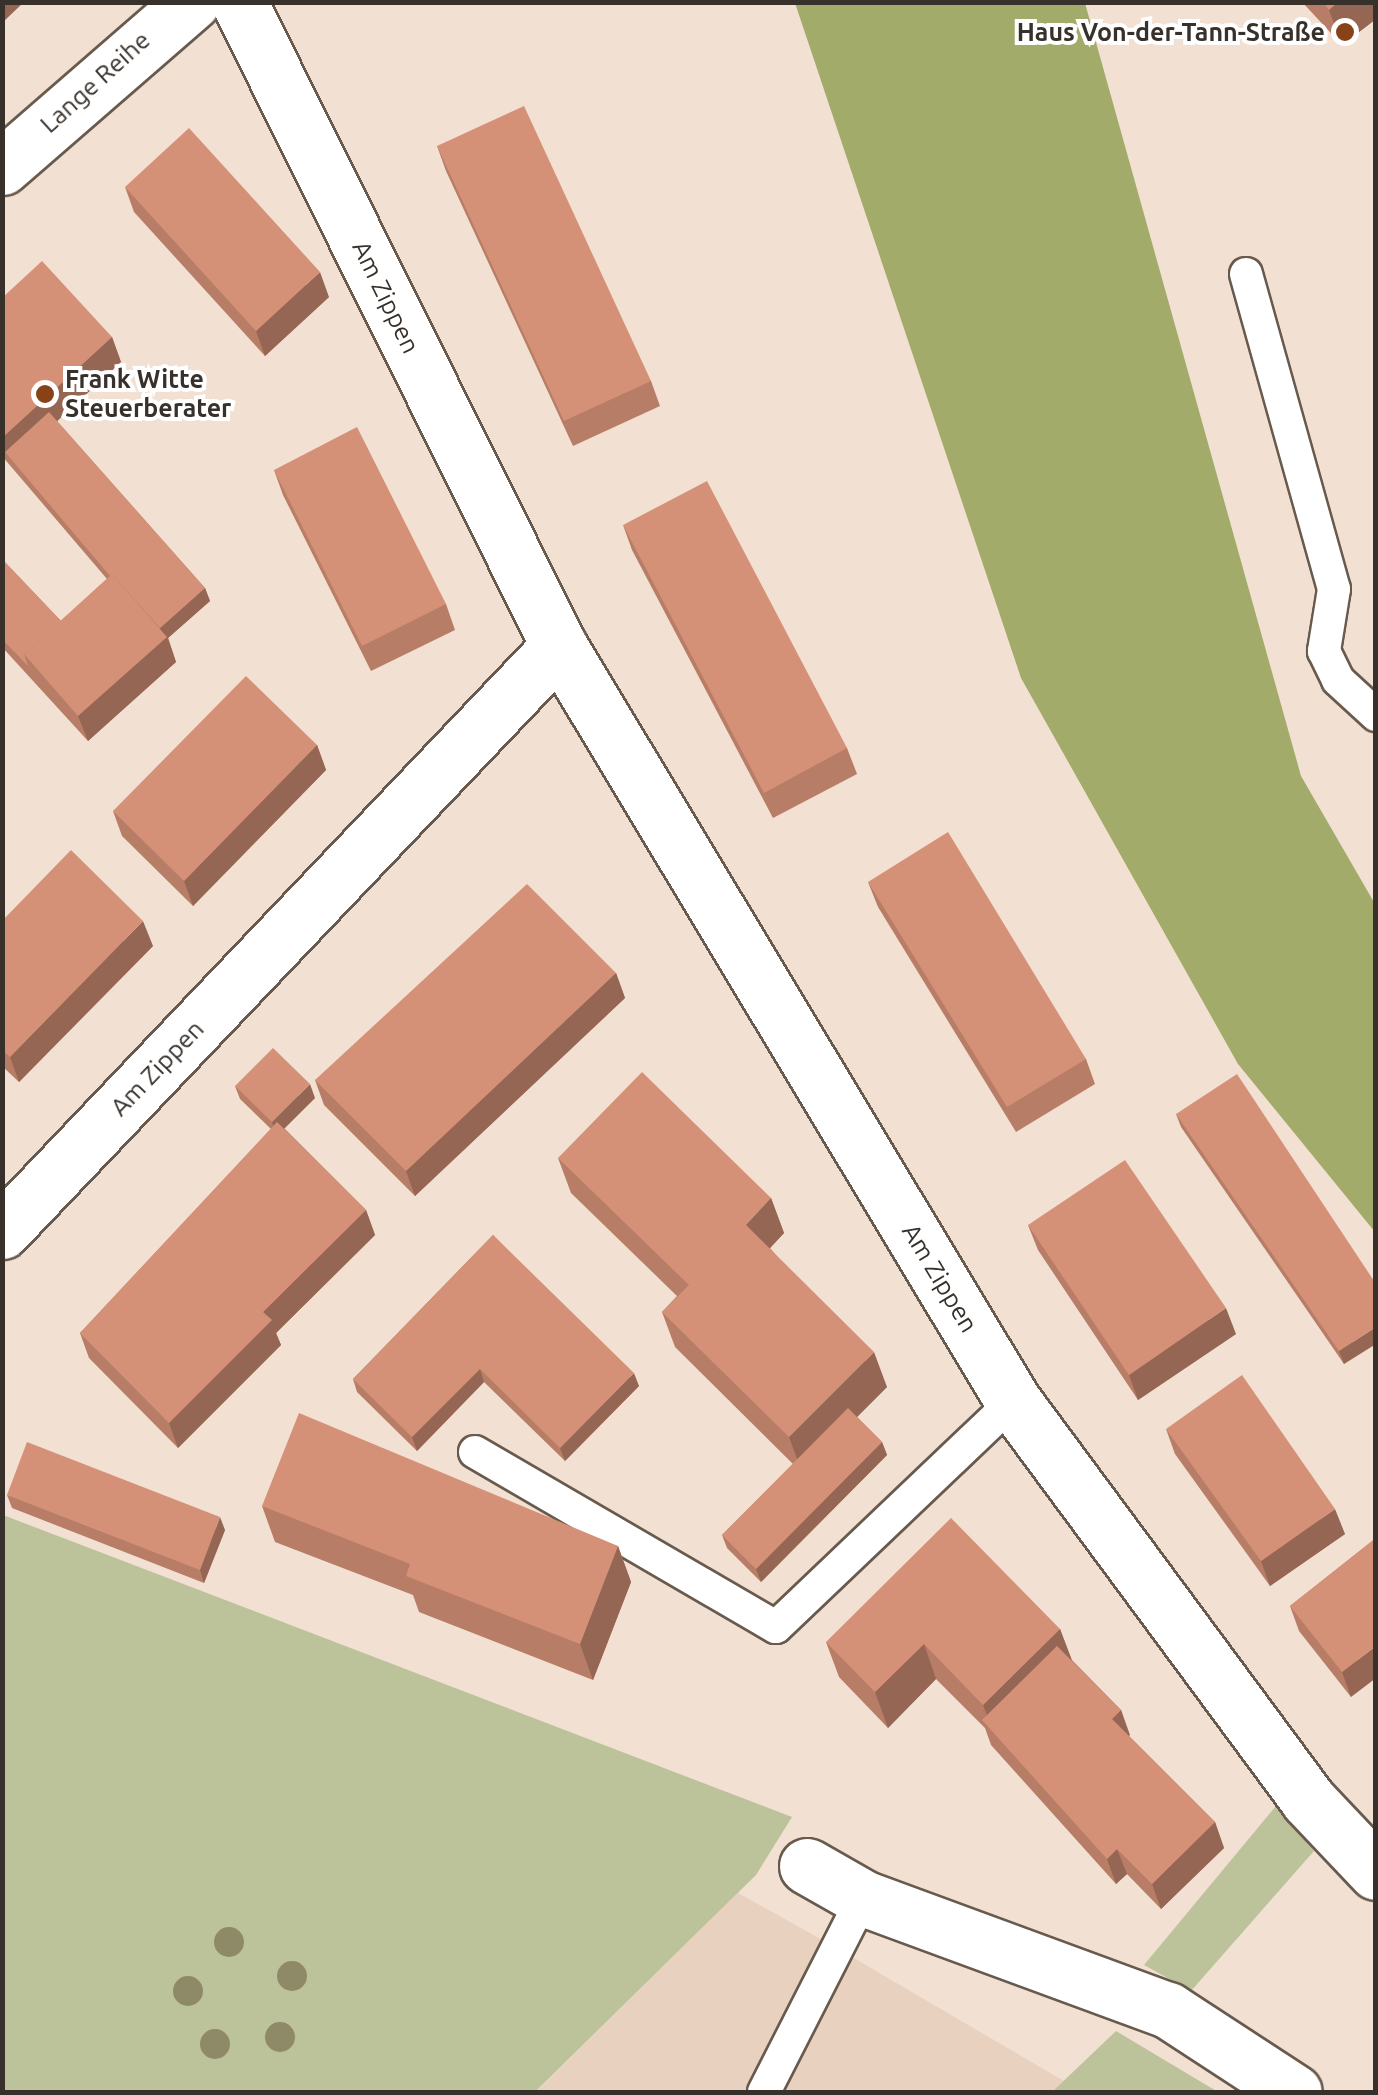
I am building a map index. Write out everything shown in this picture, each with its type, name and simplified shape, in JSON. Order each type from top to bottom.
[{"type":"street","name":"Lange Reihe","points":[[2,167],[192,2]]},
{"type":"street","name":"Am Zippen","points":[[239,2],[559,646],[1013,1400],[1308,1800],[1376,1872]]},
{"type":"street","name":"Am Zippen","points":[[2,1230],[559,646]]},
{"type":"street","points":[[808,1866],[862,1898],[1168,2010],[1294,2092]]},
{"type":"lane","points":[[1246,274],[1334,589],[1324,651],[1338,680],[1376,715]]},
{"type":"lane","points":[[475,1452],[776,1626],[1013,1400]]},
{"type":"lane","points":[[764,2092],[862,1898]]},
{"type":"shaded area","points":[[738,1893],[1064,2081],[1052,2092],[536,2092]]},
{"type":"green space","points":[[795,3],[1085,3],[1301,776],[1375,904],[1375,1232],[1238,1064],[1021,678]]},
{"type":"green space","points":[[3,1515],[792,1817],[756,1875],[535,2092],[3,2092]]},
{"type":"green space","points":[[1276,1806],[1314,1851],[1191,1991],[1144,1965]]},
{"type":"green space","points":[[1116,2031],[1218,2092],[1052,2092]]},
{"type":"building","points":[[524,106],[651,381],[564,421],[437,146]]},
{"type":"building","points":[[189,128],[320,272],[256,331],[125,187]]},
{"type":"building","name":"Frank Witte Steuerberater","points":[[42,261],[112,337],[2,438],[2,298]]},
{"type":"building","points":[[49,412],[205,588],[160,628],[110,576],[5,452]]},
{"type":"building","points":[[357,427],[446,604],[362,646],[274,470]]},
{"type":"building","points":[[707,481],[847,748],[764,793],[623,525]]},
{"type":"building","points":[[2,559],[61,621],[24,654],[28,666],[2,639]]},
{"type":"building","points":[[112,574],[167,637],[78,716],[24,654]]},
{"type":"building","points":[[246,676],[317,745],[184,881],[113,811]]},
{"type":"building","points":[[948,832],[1086,1059],[1007,1107],[868,882]]},
{"type":"building","points":[[71,850],[143,921],[10,1057],[2,1050],[2,921]]},
{"type":"building","points":[[527,884],[616,973],[406,1171],[315,1080]]},
{"type":"building","points":[[273,1048],[310,1084],[272,1122],[235,1086]]},
{"type":"building","points":[[642,1072],[771,1198],[746,1225],[874,1352],[789,1437],[662,1312],[689,1285],[558,1158]]},
{"type":"building","points":[[1237,1074],[1376,1284],[1376,1327],[1339,1351],[1176,1114]]},
{"type":"building","points":[[277,1122],[366,1210],[263,1312],[272,1320],[169,1423],[80,1333]]},
{"type":"building","points":[[1125,1160],[1226,1308],[1129,1375],[1028,1225]]},
{"type":"building","points":[[493,1235],[634,1373],[560,1448],[480,1369],[412,1437],[353,1379]]},
{"type":"building","points":[[1242,1375],[1335,1509],[1261,1561],[1166,1429]]},
{"type":"building","points":[[848,1408],[882,1442],[756,1569],[722,1535]]},
{"type":"building","points":[[299,1413],[618,1546],[580,1644],[406,1576],[410,1564],[262,1506]]},
{"type":"building","points":[[27,1442],[220,1517],[200,1570],[7,1495]]},
{"type":"building","points":[[951,1518],[1060,1629],[983,1705],[924,1644],[875,1692],[826,1642]]},
{"type":"building","points":[[1376,1538],[1376,1646],[1342,1672],[1290,1606]]},
{"type":"building","points":[[1057,1646],[1121,1710],[1112,1719],[1215,1822],[1152,1884],[1117,1849],[1107,1859],[982,1720]]},
{"type":"place","name":"Haus Von-der-Tann-Straße","points":[[1345,32]]},
{"type":"place","name":"Frank Witte Steuerberater","points":[[45,394]]}]
